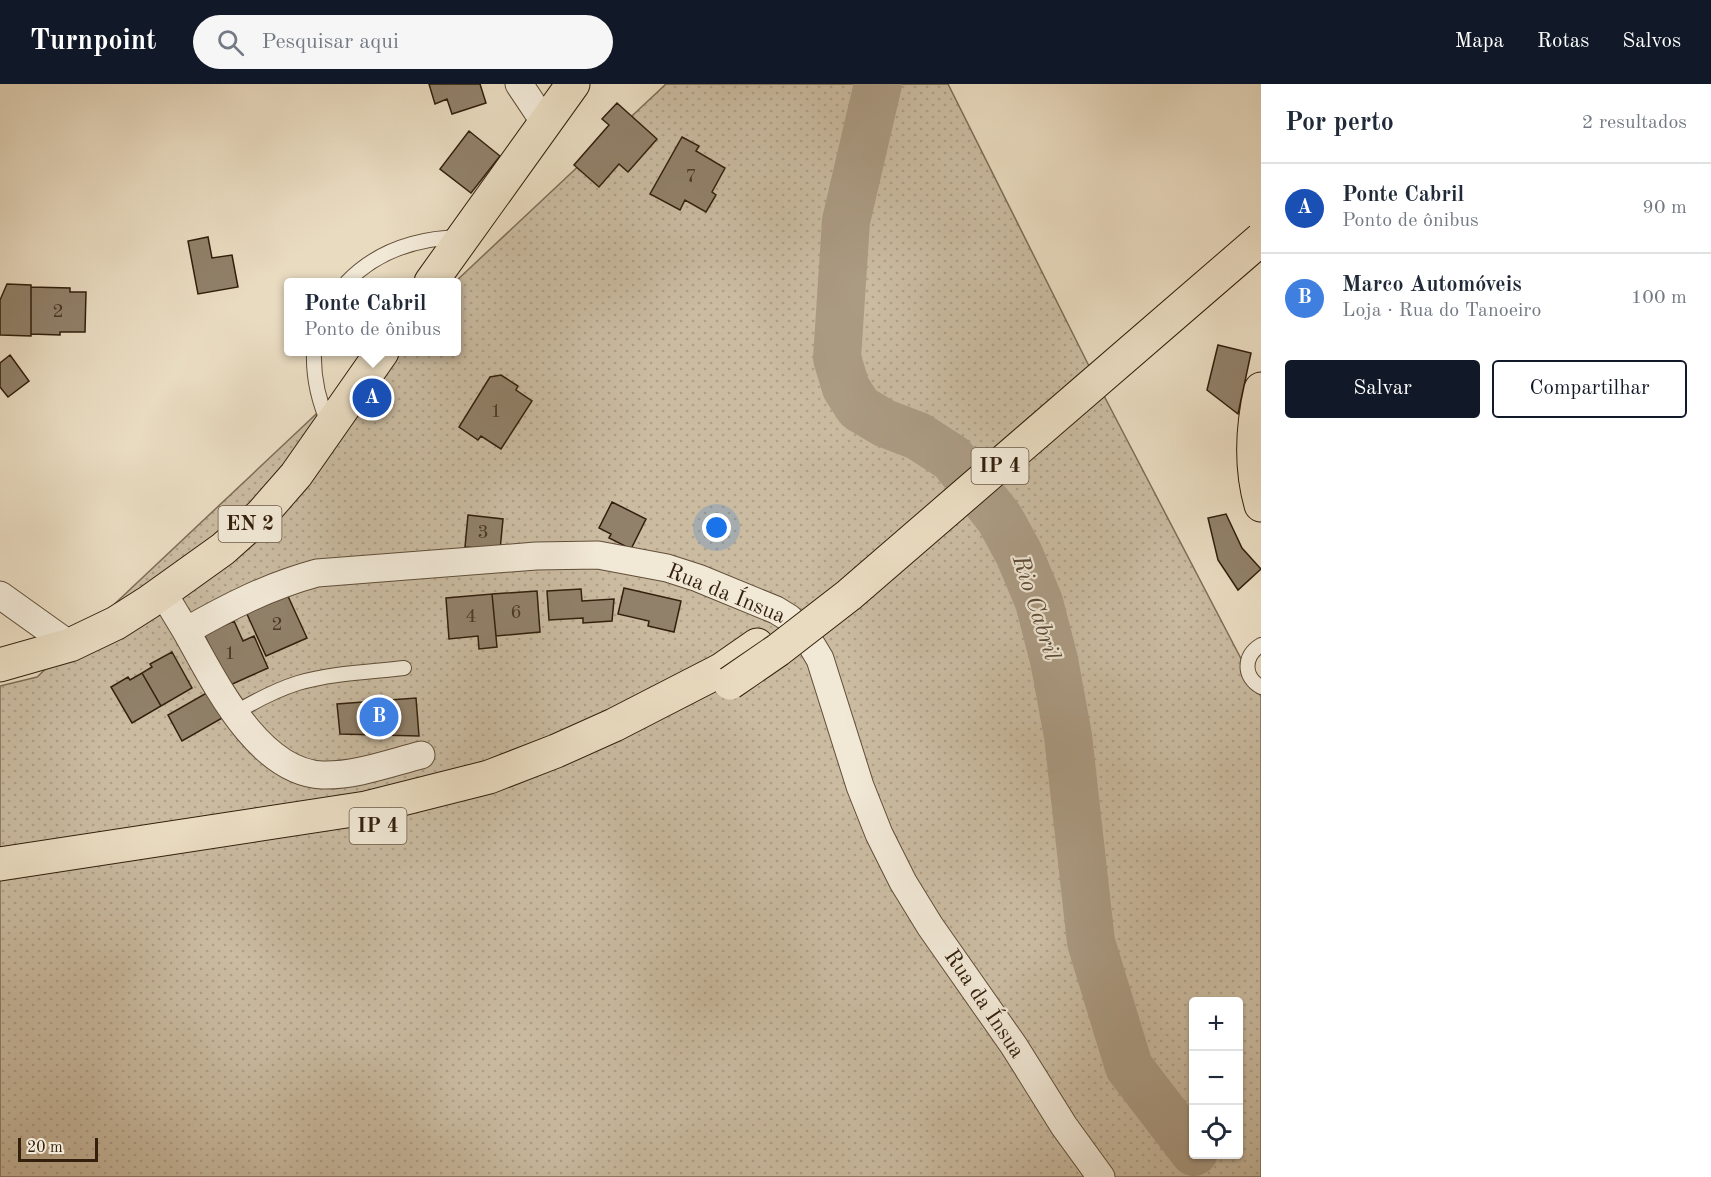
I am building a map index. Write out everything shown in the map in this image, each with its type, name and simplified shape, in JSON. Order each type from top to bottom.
[{"type":"main road","points":[[434,278],[573,84]]},
{"type":"main road","name":"IP 4","points":[[0,885],[342,833],[396,822],[454,808],[566,769],[608,750],[726,676],[768,637],[852,573],[1002,440],[1261,218]]},
{"type":"main road","name":"IP 4","points":[[0,864],[366,808],[419,796],[489,777],[556,751],[726,676],[777,650],[857,588],[1261,239]]},
{"type":"main road","name":"EN 2","points":[[0,664],[70,645],[116,623],[163,593],[223,549],[261,515],[296,475],[379,356]]},
{"type":"main road","points":[[1261,389],[1255,423],[1253,466],[1261,505]]},
{"type":"street","points":[[519,84],[545,123]]},
{"type":"street","name":"Rua da Ínsua","points":[[186,631],[260,592],[286,581],[317,573],[566,554],[598,555],[667,568],[698,578],[776,610],[797,624],[820,659],[860,786],[879,834],[903,882],[930,926],[1014,1046],[1064,1126],[1101,1177]]},
{"type":"street","points":[[163,593],[235,713],[262,745],[277,757],[309,774],[340,774],[421,755]]},
{"type":"street","points":[[0,595],[70,645]]},
{"type":"lane","points":[[351,278],[364,266],[383,254],[402,246],[430,239],[463,237]]},
{"type":"lane","points":[[314,356],[315,388],[320,406],[330,426]]},
{"type":"lane","points":[[1261,645],[1249,656],[1247,663],[1250,678],[1261,687]]},
{"type":"lane","points":[[235,713],[263,697],[298,683],[404,668]]},
{"type":"shaded area","points":[[666,84],[948,84],[1101,390],[1261,697],[1261,1177],[0,1177],[0,686],[37,677],[378,356],[461,356],[459,278]]},
{"type":"building","points":[[429,84],[480,84],[486,103],[452,114],[447,99],[435,104]]},
{"type":"building","points":[[617,103],[657,139],[628,172],[619,164],[599,187],[574,165],[609,125],[602,119]]},
{"type":"building","points":[[469,131],[500,156],[471,193],[440,169]]},
{"type":"building","points":[[682,137],[699,146],[696,151],[725,168],[712,192],[716,195],[706,212],[685,200],[680,210],[650,194]]},
{"type":"building","points":[[208,237],[212,258],[232,255],[238,287],[198,294],[188,241]]},
{"type":"building","points":[[7,284],[31,285],[31,336],[0,335],[0,300]]},
{"type":"building","points":[[31,287],[70,288],[70,292],[86,292],[85,332],[60,332],[60,335],[31,334]]},
{"type":"building","points":[[1218,345],[1251,353],[1238,414],[1207,390]]},
{"type":"building","points":[[10,355],[29,381],[8,397],[0,387],[0,363]]},
{"type":"building","points":[[501,375],[518,386],[516,390],[532,401],[501,449],[481,436],[478,440],[459,427],[490,377]]},
{"type":"building","points":[[374,390],[379,394],[369,406],[364,401]]},
{"type":"building","points":[[612,502],[646,519],[631,549],[609,538],[611,534],[599,528]]},
{"type":"building","points":[[1226,514],[1242,548],[1261,569],[1238,590],[1218,560],[1208,518]]},
{"type":"building","points":[[468,515],[503,519],[500,550],[465,547]]},
{"type":"building","points":[[624,588],[681,601],[674,632],[648,626],[649,621],[618,614]]},
{"type":"building","points":[[581,589],[582,601],[614,599],[612,621],[583,623],[583,618],[549,620],[547,591]]},
{"type":"building","points":[[537,591],[540,632],[496,636],[492,594]]},
{"type":"building","points":[[287,594],[307,638],[266,656],[246,612]]},
{"type":"building","points":[[492,594],[497,647],[479,649],[478,636],[449,639],[446,598]]},
{"type":"building","points":[[234,621],[243,641],[254,636],[268,668],[228,686],[204,634]]},
{"type":"building","points":[[172,652],[192,688],[161,706],[142,673],[152,667],[150,664]]},
{"type":"building","points":[[142,673],[161,706],[132,723],[111,687],[128,677],[130,680]]},
{"type":"building","points":[[210,691],[224,717],[182,741],[168,715]]},
{"type":"building","points":[[416,698],[419,736],[340,734],[337,704]]},
{"type":"waterway","name":"Rio Cabril","points":[[878,84],[846,221],[837,358],[846,388],[859,408],[884,423],[918,436],[952,458],[1000,519],[1019,554],[1039,602],[1054,660],[1068,736],[1091,942],[1129,1067],[1189,1145]]},
{"type":"place","name":"Ponte Cabril","points":[[372,398]]},
{"type":"place","name":"Marco Automóveis","points":[[379,717]]}]
